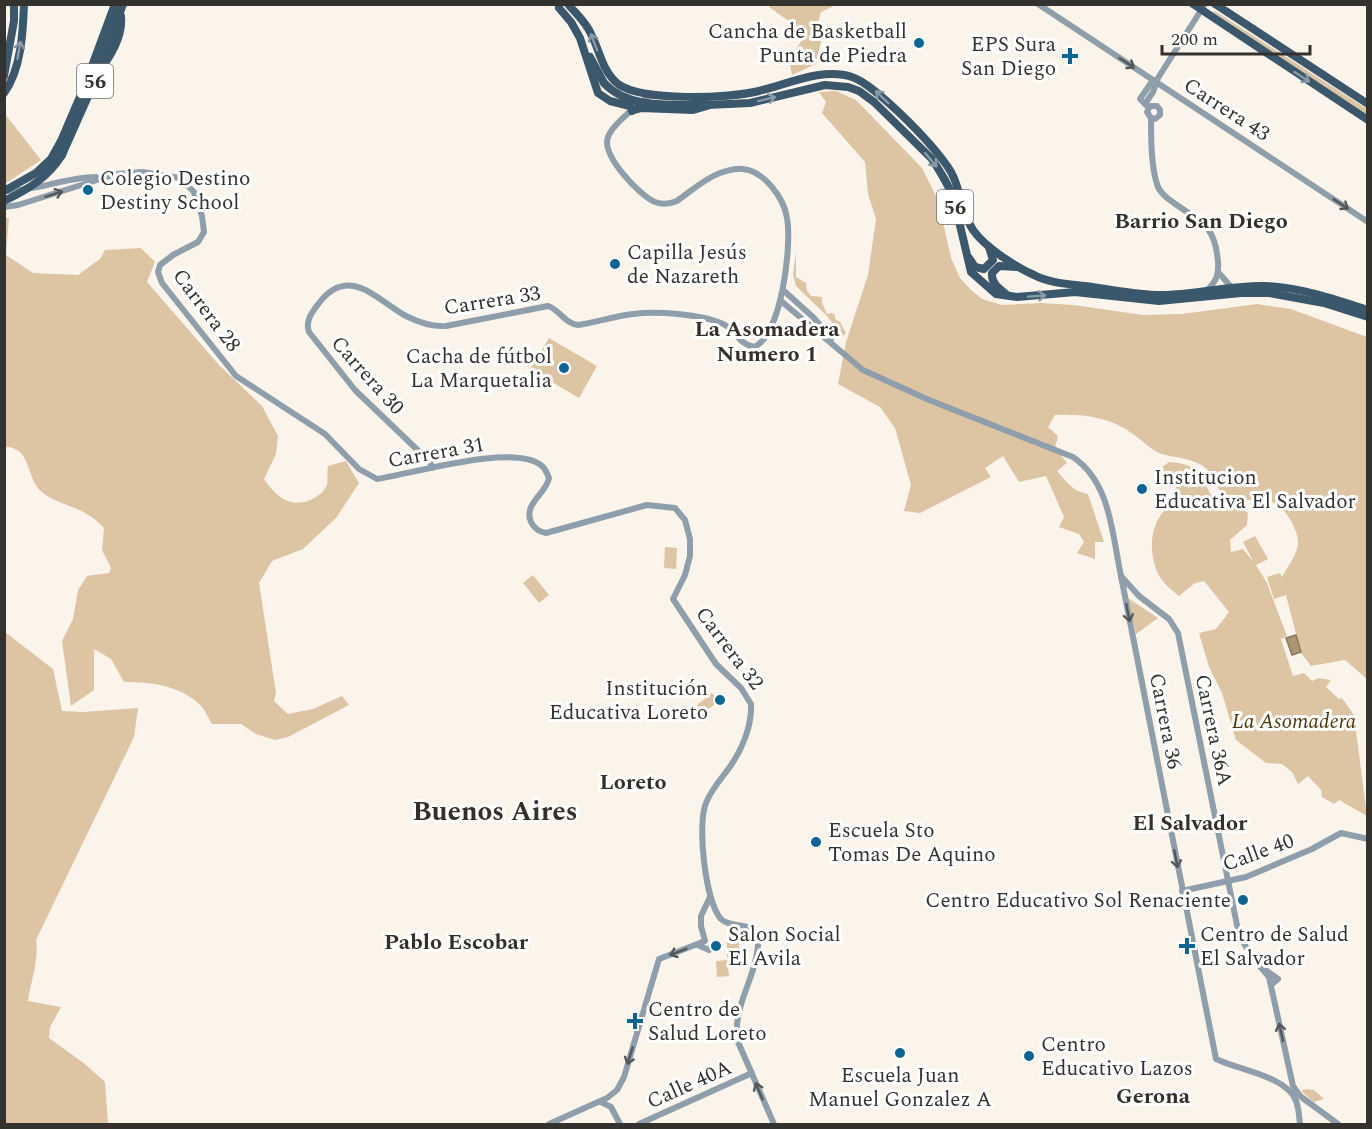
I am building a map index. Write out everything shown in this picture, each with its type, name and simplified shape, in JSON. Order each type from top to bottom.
[{"type":"main road","points":[[4,76],[14,21],[14,4]]},
{"type":"main road","points":[[4,93],[16,67],[24,4]]},
{"type":"main road","name":"56","points":[[5,198],[51,159],[62,141],[115,4]]},
{"type":"main road","points":[[568,4],[586,24],[603,66],[619,84],[620,91],[613,102]]},
{"type":"main road","points":[[1193,4],[1203,7],[1368,120]]},
{"type":"main road","points":[[1215,4],[1368,104]]},
{"type":"main road","points":[[555,6],[571,22],[580,38],[598,93],[613,102],[628,105],[632,110],[639,108],[693,110],[708,105]]},
{"type":"main road","name":"56","points":[[555,6],[572,20],[579,30],[594,67],[604,83],[615,93],[634,101],[708,105],[750,103],[825,85],[848,87],[859,92],[874,102],[932,159],[950,189],[971,272],[996,294],[1039,296],[1075,292],[1160,302],[1269,292],[1324,303],[1368,317]]},
{"type":"main road","name":"56","points":[[5,198],[39,182],[62,155],[77,124],[122,9]]},
{"type":"main road","name":"56","points":[[619,84],[638,93],[690,97],[756,92],[829,74],[855,78],[874,90],[941,155],[953,175],[971,228],[987,244],[1018,267],[1047,280],[1147,294],[1283,287],[1368,310]]},
{"type":"main road","points":[[967,254],[975,267],[984,269],[993,260],[991,249],[987,244]]},
{"type":"main road","points":[[1008,296],[996,286],[992,273],[999,266],[1018,267]]},
{"type":"street","name":"Carrera 43","points":[[1038,4],[1368,222]]},
{"type":"street","points":[[1153,118],[1147,114],[1146,104],[1154,81],[1203,7]]},
{"type":"street","points":[[651,94],[632,110],[608,136],[609,152],[624,175],[638,189],[656,202],[663,204],[677,201],[707,179],[724,172],[742,169],[762,178],[772,187],[788,218],[781,301],[839,350]]},
{"type":"street","points":[[1146,104],[1157,106],[1160,110],[1160,115],[1153,118]]},
{"type":"street","points":[[1153,118],[1151,129],[1155,174],[1162,194],[1211,230],[1215,238],[1218,272],[1215,284],[1207,290]]},
{"type":"street","name":"Carrera 28","points":[[5,198],[45,187],[128,172],[174,177],[187,184],[197,201],[204,232],[198,242],[173,255],[160,265],[158,272],[162,283],[236,376],[325,434],[359,469]]},
{"type":"street","name":"Carrera 28","points":[[5,198],[18,205],[82,181]]},
{"type":"street","points":[[1218,272],[1232,288]]},
{"type":"street","name":"Carrera 33","points":[[307,327],[312,312],[326,295],[353,285],[376,295],[406,316],[435,326],[446,326],[548,306],[554,307],[572,324],[578,325],[632,314],[661,312],[721,323],[739,340],[754,347],[761,343],[776,320],[781,301]]},
{"type":"street","points":[[783,290],[814,318],[839,350]]},
{"type":"street","name":"Carrera 30","points":[[307,327],[355,390],[430,462],[432,468]]},
{"type":"street","name":"Carrera 36","points":[[839,350],[853,363],[874,376],[1073,457],[1092,473],[1104,496],[1121,576],[1216,1059],[1269,1078],[1285,1088],[1296,1098],[1300,1125]]},
{"type":"street","name":"Carrera 31","points":[[359,469],[377,479],[466,460],[510,458],[537,463],[542,466],[549,478],[544,490],[530,507],[529,515],[533,525]]},
{"type":"street","name":"Carrera 32","points":[[533,525],[541,532],[552,533],[646,505],[669,507],[680,511],[685,520],[690,539],[690,556],[683,581],[673,599],[716,664],[748,696],[752,712],[741,749],[706,802],[703,853],[710,897]]},
{"type":"street","name":"Carrera 36A","points":[[1121,576],[1139,596],[1169,619],[1178,633],[1239,935],[1252,957],[1269,977],[1293,1086],[1300,1095],[1338,1125]]},
{"type":"street","name":"Calle 40","points":[[1182,891],[1245,877],[1312,849],[1341,833],[1368,839]]},
{"type":"street","points":[[614,1112],[617,1090],[624,1077],[659,959],[705,941],[701,916],[710,897]]},
{"type":"street","points":[[710,897],[716,912]]},
{"type":"street","points":[[704,911],[711,909],[725,922],[751,928],[757,938],[755,957],[742,999],[736,1033],[774,1125]]},
{"type":"street","points":[[697,945],[709,950]]},
{"type":"street","name":"Calle 40A","points":[[639,1125],[752,1073]]},
{"type":"street","points":[[549,1125],[601,1102],[617,1090]]},
{"type":"street","points":[[601,1102],[609,1104],[620,1125]]},
{"type":"green space","points":[[770,5],[836,5],[821,12],[816,31],[823,33],[816,64],[792,75],[789,59],[805,36],[801,30],[769,7]]},
{"type":"green space","points":[[1215,11],[1367,109],[1367,115],[1213,12]]},
{"type":"green space","points":[[836,91],[856,100],[922,168],[938,200],[951,258],[960,278],[982,299],[1002,305],[1041,303],[1074,305],[1143,315],[1182,314],[1257,304],[1291,309],[1367,337],[1367,679],[1345,660],[1311,666],[1301,653],[1286,595],[1274,599],[1267,577],[1280,573],[1282,577],[1298,544],[1290,519],[1278,505],[1262,500],[1238,500],[1224,495],[1210,472],[1203,466],[1187,459],[1159,453],[1124,428],[1106,420],[1076,415],[1055,415],[1048,427],[1058,436],[1055,448],[1067,463],[1057,471],[1074,488],[1088,494],[1104,542],[1095,542],[1095,559],[1077,553],[1084,542],[1079,534],[1059,527],[1064,517],[1046,476],[1019,482],[1003,456],[985,468],[991,477],[920,513],[904,511],[911,485],[895,428],[880,407],[838,384],[846,342],[868,275],[876,219],[868,194],[865,162],[822,113],[826,102],[819,92]]},
{"type":"green space","points":[[5,114],[41,160],[4,184]]},
{"type":"green space","points":[[4,218],[9,218],[6,255],[33,273],[78,275],[100,259],[105,250],[141,248],[155,262],[147,282],[219,365],[262,406],[278,436],[276,454],[264,479],[280,497],[299,503],[316,497],[327,485],[328,466],[346,461],[359,483],[336,518],[303,549],[272,561],[259,583],[276,693],[274,701],[288,714],[313,709],[342,696],[349,705],[288,737],[275,740],[256,734],[241,724],[212,724],[199,704],[173,689],[154,684],[124,682],[111,659],[94,649],[94,690],[71,706],[62,641],[73,619],[78,590],[87,576],[109,573],[111,568],[102,550],[104,528],[85,513],[43,493],[33,480],[25,458],[14,448],[5,447]]},
{"type":"green space","points":[[796,252],[796,277],[806,283],[807,291],[811,296],[822,297],[827,314],[835,315],[835,319],[840,322],[846,333],[843,336],[826,315],[796,286],[793,275]]},
{"type":"green space","name":"Cacha de fútbol La Marquetalia","points":[[549,338],[597,366],[579,398],[530,369]]},
{"type":"green space","name":"La Asomadera","points":[[1169,462],[1181,463],[1196,470],[1219,506],[1242,509],[1248,513],[1247,525],[1230,540],[1231,552],[1243,549],[1253,561],[1243,542],[1255,536],[1268,559],[1256,565],[1267,583],[1287,636],[1281,639],[1293,676],[1304,673],[1312,681],[1319,678],[1331,680],[1326,687],[1339,699],[1342,698],[1354,715],[1367,816],[1339,800],[1334,804],[1322,797],[1321,790],[1308,776],[1298,784],[1292,772],[1282,764],[1266,763],[1236,740],[1222,693],[1209,667],[1199,633],[1216,629],[1229,612],[1204,581],[1195,583],[1179,596],[1161,579],[1154,562],[1152,542],[1156,524],[1161,515],[1175,501],[1176,485],[1160,483],[1155,477],[1157,471]]},
{"type":"green space","points":[[665,547],[677,548],[676,569],[664,568]]},
{"type":"green space","points":[[533,575],[549,595],[539,603],[523,583]]},
{"type":"green space","points":[[1128,598],[1158,618],[1136,634]]},
{"type":"green space","points":[[5,632],[53,669],[62,711],[83,712],[138,708],[134,737],[36,940],[36,963],[28,1001],[61,1007],[50,1027],[49,1038],[105,1082],[108,1124],[5,1124]]},
{"type":"green space","points":[[712,693],[719,701],[702,714],[697,705]]},
{"type":"green space","points":[[727,936],[739,936],[739,957],[727,957]]},
{"type":"green space","points":[[727,960],[729,976],[717,977],[716,961]]},
{"type":"green space","points":[[1314,1090],[1324,1099],[1314,1102],[1301,1091]]},
{"type":"shaded area","points":[[1296,635],[1301,652],[1292,655],[1286,638]]},
{"type":"place","name":"Cancha de Basketball Punta de Piedra","points":[[919,43]]},
{"type":"place","name":"EPS Sura San Diego","points":[[1070,56]]},
{"type":"place","name":"Colegio Destino Destiny School","points":[[88,190]]},
{"type":"place","name":"Capilla Jesús de Nazareth","points":[[615,264]]},
{"type":"place","name":"Cacha de fútbol La Marquetalia","points":[[564,368]]},
{"type":"place","name":"Institucion Educativa El Salvador","points":[[1142,489]]},
{"type":"place","name":"Institución Educativa Loreto","points":[[720,700]]},
{"type":"place","name":"Escuela Sto Tomas De Aquino","points":[[816,842]]},
{"type":"place","name":"Centro Educativo Sol Renaciente","points":[[1243,900]]},
{"type":"place","name":"Salon Social El Avila","points":[[716,946]]},
{"type":"place","name":"Centro de Salud El Salvador","points":[[1187,946]]},
{"type":"place","name":"Centro de Salud Loreto","points":[[635,1021]]},
{"type":"place","name":"Escuela Juan Manuel Gonzalez A","points":[[900,1053]]},
{"type":"place","name":"Centro Educativo Lazos","points":[[1029,1056]]},
{"type":"district","name":"Barrio San Diego","points":[[1201,220]]},
{"type":"district","name":"La Asomadera Numero 1","points":[[767,340]]},
{"type":"district","name":"Loreto","points":[[633,781]]},
{"type":"district","name":"Buenos Aires","points":[[495,811]]},
{"type":"district","name":"El Salvador","points":[[1190,822]]},
{"type":"district","name":"Pablo Escobar","points":[[456,941]]},
{"type":"district","name":"Gerona","points":[[1153,1095]]}]
